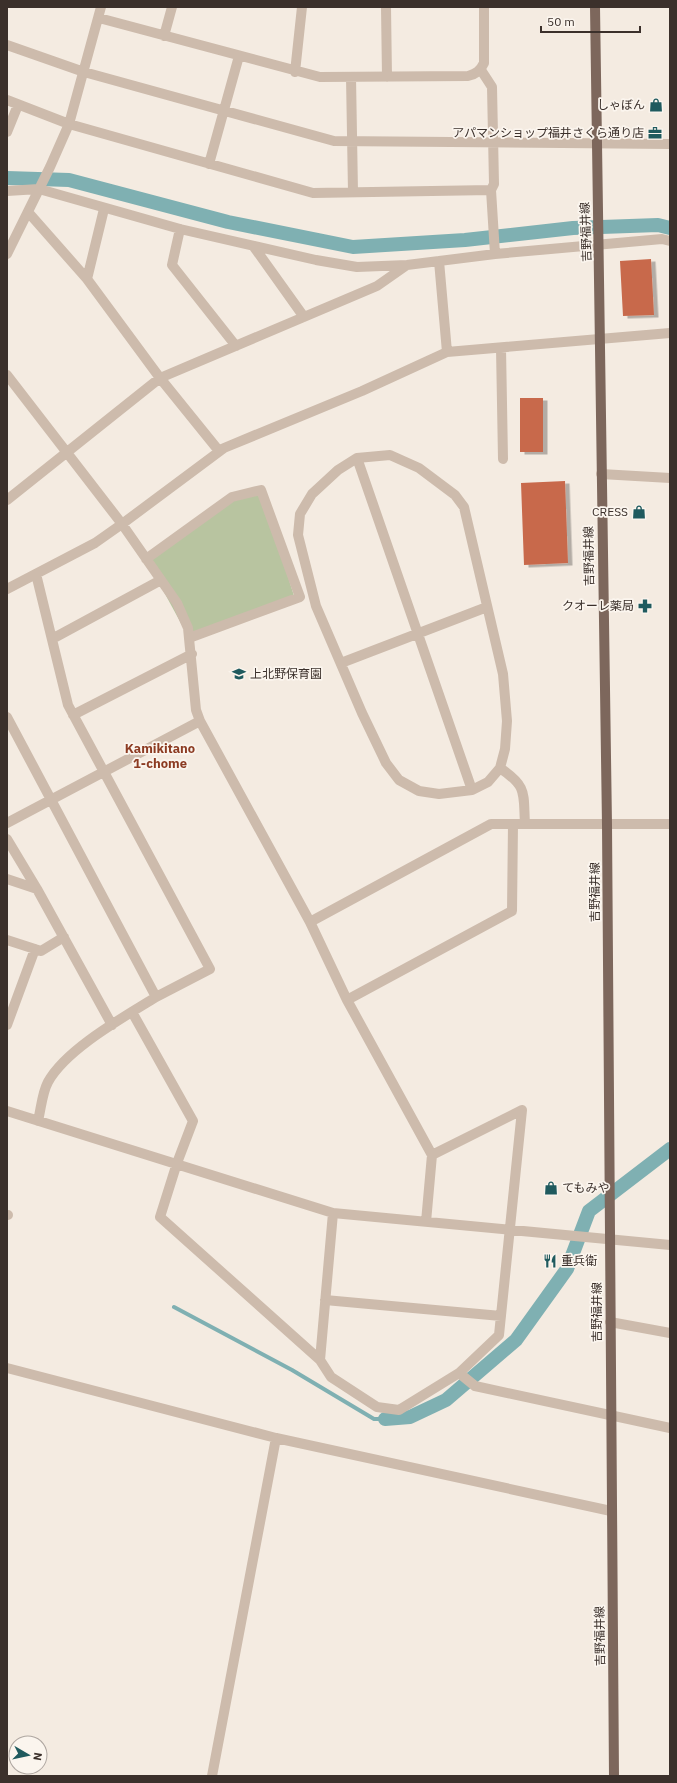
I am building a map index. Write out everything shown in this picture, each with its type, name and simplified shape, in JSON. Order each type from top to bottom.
[{"type":"main road","name":"吉野福井線","points":[[595,7],[598,216],[600,245],[601,474],[607,825],[614,1776]]},
{"type":"street","points":[[7,254],[41,186],[69,124],[102,7]]},
{"type":"street","points":[[164,36],[172,7]]},
{"type":"street","points":[[295,72],[302,7]]},
{"type":"street","points":[[386,7],[387,77]]},
{"type":"street","points":[[99,18],[320,78],[468,76],[476,74],[481,70],[484,63],[484,7]]},
{"type":"street","points":[[7,45],[84,72],[334,141],[670,144]]},
{"type":"street","points":[[209,164],[239,56]]},
{"type":"street","points":[[481,70],[492,88],[494,184],[491,190],[492,226],[495,254]]},
{"type":"street","points":[[351,77],[353,192]]},
{"type":"street","points":[[7,100],[69,124],[313,193],[491,190]]},
{"type":"street","points":[[7,132],[18,105]]},
{"type":"street","points":[[7,191],[41,186],[104,209],[180,229],[254,247],[357,267],[407,265],[495,254],[662,239],[670,241]]},
{"type":"street","points":[[87,280],[104,209]]},
{"type":"street","points":[[28,212],[87,280],[160,378],[219,451]]},
{"type":"street","points":[[180,229],[172,265],[236,346]]},
{"type":"street","points":[[254,247],[304,317]]},
{"type":"street","points":[[439,261],[447,352]]},
{"type":"street","points":[[7,500],[66,451],[160,378],[377,286],[407,265]]},
{"type":"street","points":[[7,589],[95,543],[224,448],[354,394],[447,352],[670,333]]},
{"type":"street","points":[[501,348],[503,459]]},
{"type":"street","points":[[7,375],[122,524],[177,603],[188,628],[192,654],[196,710],[200,721],[310,922],[347,1000],[432,1155],[426,1222]]},
{"type":"street","points":[[390,455],[420,468],[455,495],[464,507],[503,674],[507,721],[505,749],[500,768],[488,782],[472,790],[439,794],[419,791],[399,780],[386,763],[316,606],[298,535],[300,514],[312,494],[338,470],[357,458],[390,455]]},
{"type":"street","points":[[357,458],[472,790]]},
{"type":"street","points":[[601,474],[670,478]]},
{"type":"street","points":[[146,559],[232,497],[261,490],[300,597],[189,638]]},
{"type":"street","points":[[36,574],[68,705],[210,969],[156,997],[112,1025],[66,1058],[47,1083],[38,1121]]},
{"type":"street","points":[[52,639],[161,580]]},
{"type":"street","points":[[341,664],[487,606]]},
{"type":"street","points":[[73,715],[192,654]]},
{"type":"street","points":[[7,716],[156,997]]},
{"type":"street","points":[[7,823],[200,721]]},
{"type":"street","points":[[500,768],[514,778],[523,790],[525,824]]},
{"type":"street","points":[[310,922],[491,824],[670,824]]},
{"type":"street","points":[[347,1000],[512,911],[513,824]]},
{"type":"street","points":[[7,839],[37,889],[112,1025]]},
{"type":"street","points":[[7,879],[37,889]]},
{"type":"street","points":[[7,940],[42,951],[64,937]]},
{"type":"street","points":[[7,1025],[35,949]]},
{"type":"street","points":[[132,1012],[192,1121],[160,1217],[320,1360],[331,1377],[377,1407],[399,1410],[458,1373],[499,1335],[522,1110],[432,1155]]},
{"type":"street","points":[[7,1111],[333,1213],[670,1245]]},
{"type":"street","points":[[320,1360],[333,1213]]},
{"type":"street","points":[[325,1300],[500,1316]]},
{"type":"street","points":[[610,1322],[670,1333]]},
{"type":"street","points":[[7,1368],[276,1438],[611,1511]]},
{"type":"street","points":[[458,1373],[475,1386],[670,1428]]},
{"type":"street","points":[[212,1776],[276,1438]]},
{"type":"green space","points":[[261,490],[295,599],[189,638],[146,559],[226,501]]},
{"type":"building","points":[[651,259],[654,315],[623,316],[620,261]]},
{"type":"building","points":[[520,398],[543,398],[543,452],[520,452]]},
{"type":"building","points":[[565,481],[568,563],[524,565],[521,483]]},
{"type":"waterway","points":[[7,178],[69,180],[228,222],[353,247],[465,240],[573,228],[658,225],[670,228]]},
{"type":"waterway","points":[[385,1419],[410,1417],[446,1400],[516,1340],[567,1269],[589,1211],[670,1149]]},
{"type":"waterway","points":[[174,1307],[292,1370],[374,1419],[385,1419]]},
{"type":"place","name":"しゃぼん","points":[[656,105]]},
{"type":"place","name":"アパマンショップ福井さくら通り店","points":[[655,133]]},
{"type":"place","name":"CRESS","points":[[639,512]]},
{"type":"place","name":"クオーレ薬局","points":[[645,606]]},
{"type":"place","name":"上北野保育園","points":[[239,674]]},
{"type":"place","name":"てもみや","points":[[551,1188]]},
{"type":"place","name":"重兵衛","points":[[550,1261]]},
{"type":"district","name":"Kamikitano 1-chome","points":[[160,756]]}]
